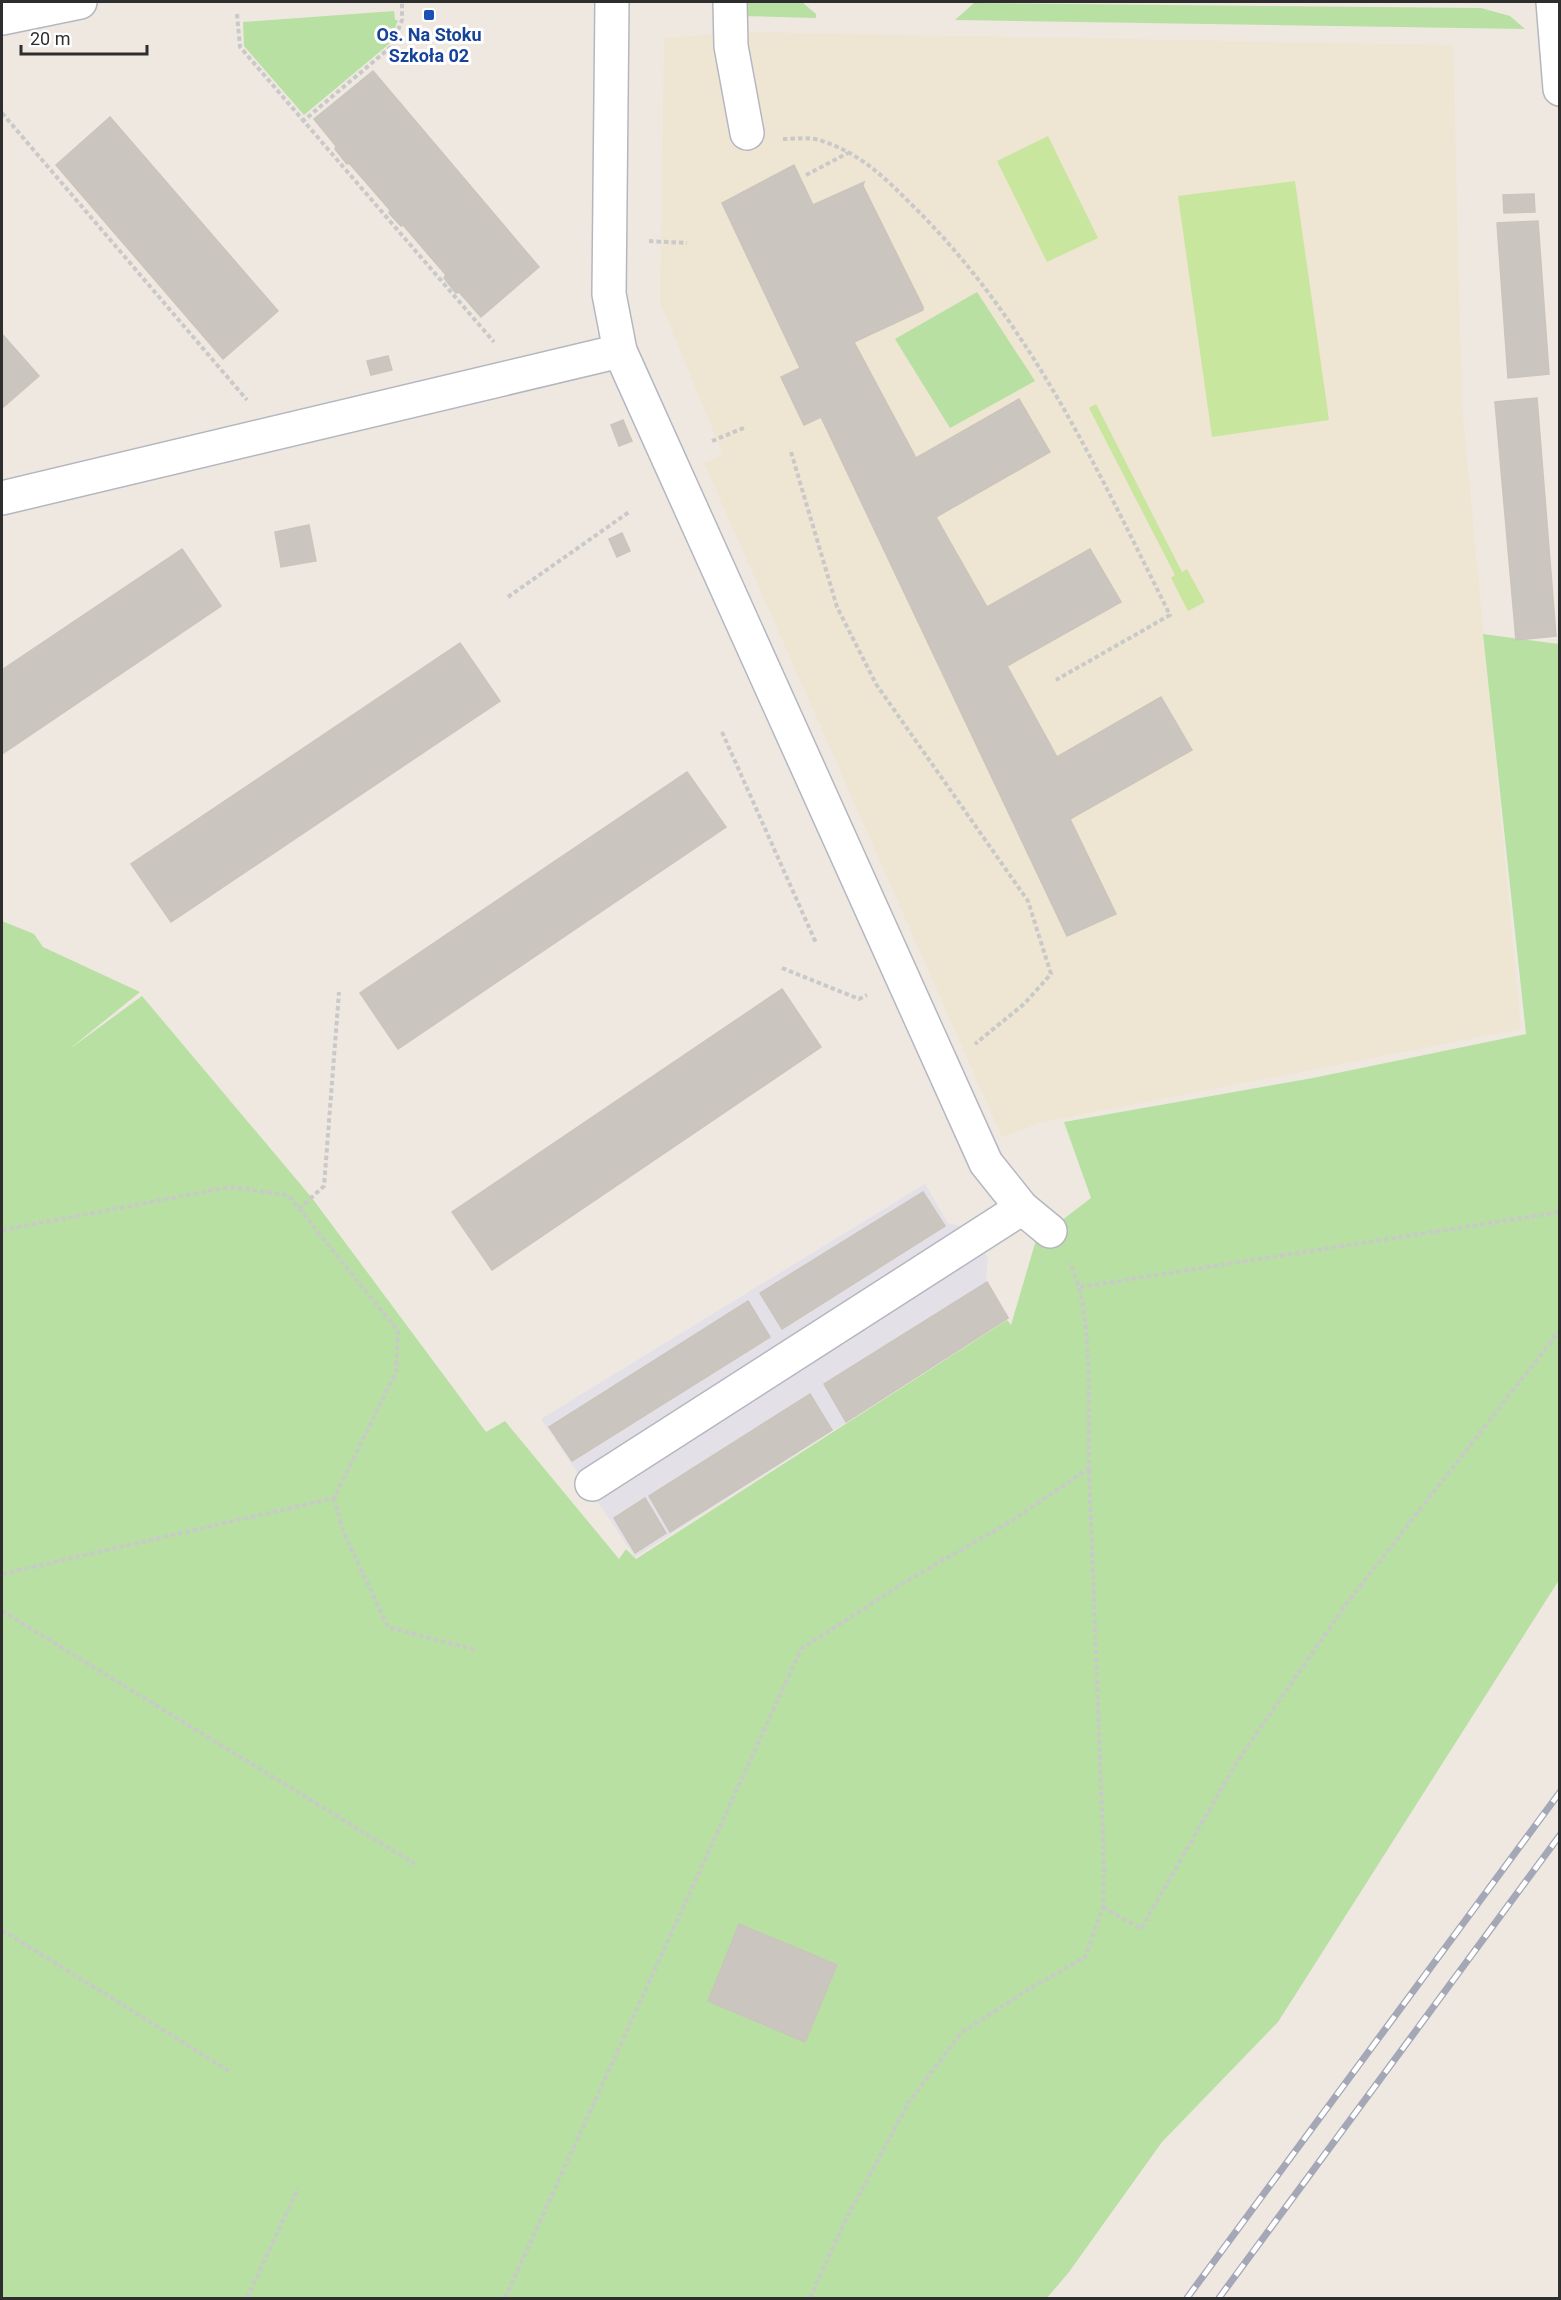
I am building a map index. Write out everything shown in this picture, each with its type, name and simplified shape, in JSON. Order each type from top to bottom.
[{"type":"street","points":[[2,18],[80,2]]},
{"type":"street","points":[[612,2],[609,294],[620,351],[942,1071],[986,1163],[1022,1208],[1050,1231]]},
{"type":"street","points":[[730,2],[731,46],[747,133]]},
{"type":"street","points":[[1552,2],[1560,89]]},
{"type":"street","points":[[2,498],[620,351]]},
{"type":"street","points":[[592,1484],[1022,1208]]},
{"type":"path","points":[[302,122],[392,46],[402,20],[402,2]]},
{"type":"path","points":[[237,14],[240,47],[302,122],[497,345]]},
{"type":"path","points":[[2,113],[249,403]]},
{"type":"path","points":[[747,133],[784,139],[818,139],[870,164],[953,246],[1015,327],[1077,429],[1170,615],[1056,680]]},
{"type":"path","points":[[806,175],[848,153]]},
{"type":"path","points":[[648,241],[687,243]]},
{"type":"path","points":[[712,441],[746,427]]},
{"type":"path","points":[[790,452],[837,607],[876,684],[1028,901],[1051,974],[1024,1004],[942,1071]]},
{"type":"path","points":[[508,597],[629,512]]},
{"type":"path","points":[[722,732],[816,943]]},
{"type":"path","points":[[782,968],[859,999],[869,994]]},
{"type":"path","points":[[299,1209],[324,1186],[339,992]]},
{"type":"path","points":[[2,1230],[230,1187],[288,1194],[398,1332],[396,1372],[334,1498],[343,1531],[388,1627],[477,1650]]},
{"type":"path","points":[[1080,1287],[1560,1212]]},
{"type":"path","points":[[810,2298],[845,2221],[909,2102],[961,2033],[1085,1957],[1103,1907],[1104,1867],[1086,1325],[1080,1287],[1074,1270],[1050,1231]]},
{"type":"path","points":[[1103,1907],[1142,1929],[1238,1760],[1347,1603],[1560,1330]]},
{"type":"path","points":[[506,2298],[801,1649],[905,1582],[1013,1520],[1089,1468]]},
{"type":"path","points":[[2,1574],[334,1498]]},
{"type":"path","points":[[2,1611],[415,1864]]},
{"type":"path","points":[[2,1930],[229,2071]]},
{"type":"path","points":[[248,2298],[298,2188]]},
{"type":"shaded area","points":[[743,32],[1453,45],[1462,405],[1521,1029],[1039,1123],[1002,1137],[704,463],[723,454],[660,302],[664,38]]},
{"type":"shaded area","points":[[925,1184],[948,1223],[970,1229],[988,1258],[986,1280],[1010,1318],[635,1557],[541,1419]]},
{"type":"green space","points":[[748,2],[802,2],[816,14],[816,18],[742,16]]},
{"type":"green space","points":[[974,3],[1481,8],[1510,16],[1525,29],[955,20]]},
{"type":"green space","points":[[394,11],[395,20],[398,20],[389,44],[304,115],[244,46],[243,22]]},
{"type":"green space","points":[[1048,136],[1098,238],[1047,262],[997,161]]},
{"type":"green space","points":[[1295,181],[1329,420],[1212,437],[1178,196]]},
{"type":"green space","points":[[977,292],[1035,381],[950,428],[895,339]]},
{"type":"green space","points":[[1096,404],[1182,572],[1187,569],[1205,602],[1188,611],[1171,578],[1175,575],[1089,408]]},
{"type":"green space","points":[[1483,634],[1559,644],[1559,1580],[1278,2022],[1162,2142],[1069,2272],[1047,2298],[2,2298],[2,921],[34,934],[43,947],[140,992],[67,1051],[142,996],[312,1198],[486,1432],[505,1421],[619,1559],[626,1549],[636,1559],[1007,1320],[1011,1325],[1036,1240],[1091,1198],[1064,1122],[1313,1078],[1526,1034]]},
{"type":"building","points":[[373,71],[539,267],[481,317],[459,292],[456,293],[444,278],[446,275],[403,225],[401,226],[389,213],[390,210],[349,163],[347,164],[314,119]]},
{"type":"building","points":[[110,117],[278,311],[223,359],[56,165]]},
{"type":"building","points":[[794,165],[813,205],[864,182],[863,186],[923,307],[923,310],[854,342],[916,458],[1019,399],[1050,452],[936,517],[987,607],[1090,549],[1121,602],[1007,666],[1057,757],[1161,697],[1192,750],[1070,819],[1116,914],[1067,936],[821,417],[804,425],[781,377],[800,368],[722,203]]},
{"type":"building","points":[[1534,194],[1535,212],[1504,213],[1503,195]]},
{"type":"building","points":[[1538,221],[1549,374],[1508,378],[1497,223]]},
{"type":"building","points":[[2,334],[39,376],[2,408]]},
{"type":"building","points":[[388,356],[392,370],[371,375],[367,361]]},
{"type":"building","points":[[1537,398],[1556,636],[1516,640],[1495,402]]},
{"type":"building","points":[[623,420],[632,441],[619,446],[611,425]]},
{"type":"building","points":[[309,525],[316,561],[281,567],[275,532]]},
{"type":"building","points":[[622,533],[630,551],[617,557],[609,539]]},
{"type":"building","points":[[182,549],[221,606],[2,754],[2,670]]},
{"type":"building","points":[[460,643],[500,701],[171,922],[131,864]]},
{"type":"building","points":[[687,772],[726,827],[398,1049],[360,993]]},
{"type":"building","points":[[782,989],[821,1047],[492,1270],[452,1212]]},
{"type":"building","points":[[923,1192],[945,1226],[782,1329],[760,1293]]},
{"type":"building","points":[[987,1282],[1008,1318],[846,1422],[824,1384]]},
{"type":"building","points":[[748,1301],[770,1337],[572,1461],[549,1427]]},
{"type":"building","points":[[810,1394],[832,1430],[670,1532],[649,1496]]},
{"type":"building","points":[[645,1498],[666,1533],[635,1553],[614,1518]]},
{"type":"building","points":[[739,1924],[837,1965],[805,2042],[708,2001]]},
{"type":"railway","points":[[1187,2298],[1560,1792]]},
{"type":"railway","points":[[1219,2298],[1560,1835]]},
{"type":"place","name":"Os. Na Stoku Szkoła 02","points":[[429,15]]}]
